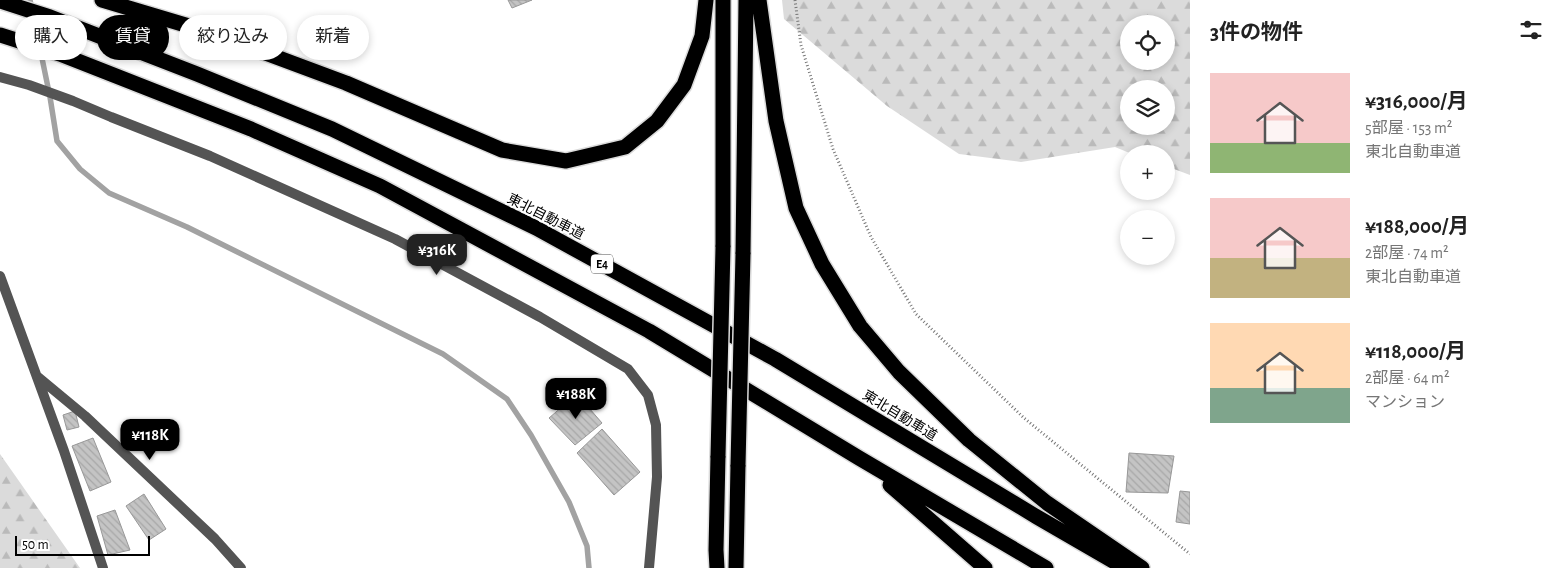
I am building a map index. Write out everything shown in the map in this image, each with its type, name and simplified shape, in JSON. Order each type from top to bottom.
[{"type":"highway","points":[[102,0],[209,32],[346,83],[502,150],[566,161],[625,147],[657,122],[684,85],[702,36],[706,0]]},
{"type":"highway","points":[[717,568],[723,247],[723,0]]},
{"type":"highway","points":[[736,568],[746,0]]},
{"type":"highway","points":[[759,0],[776,121],[796,208],[822,264],[860,326],[899,372],[969,440],[1047,503],[1142,568]]},
{"type":"highway","name":"東北自動車道","points":[[0,1],[50,17],[332,129],[536,228],[775,359],[1125,568]]},
{"type":"highway","points":[[0,35],[60,54],[251,128],[380,186],[649,330],[859,458],[1046,568]]},
{"type":"highway","points":[[859,458],[985,568]]},
{"type":"street","points":[[0,77],[73,101],[111,118],[210,156],[395,239],[540,317],[628,369],[648,394],[656,425],[657,477],[650,568]]},
{"type":"street","points":[[0,276],[38,377],[103,568]]},
{"type":"street","points":[[38,377],[85,416],[215,540],[241,568]]},
{"type":"path","points":[[795,0],[801,46],[833,150],[872,237],[916,314],[1024,418],[1190,554]]},
{"type":"green space","points":[[782,0],[1190,0],[1190,175],[1175,169],[1175,145],[1120,145],[1120,149],[1115,147],[1021,162],[959,154],[887,106],[784,19]]},
{"type":"green space","points":[[0,454],[80,568],[0,568]]},
{"type":"building","points":[[508,0],[532,0],[512,8]]},
{"type":"building","points":[[577,394],[602,423],[575,445],[549,418]]},
{"type":"building","points":[[75,411],[79,427],[67,430],[63,415]]},
{"type":"building","points":[[602,429],[640,472],[614,495],[577,453]]},
{"type":"building","points":[[93,438],[111,482],[90,491],[72,446]]},
{"type":"building","points":[[1129,453],[1174,456],[1168,493],[1126,492]]},
{"type":"building","points":[[1180,491],[1190,492],[1190,524],[1176,522]]},
{"type":"building","points":[[144,494],[166,529],[149,540],[126,506]]},
{"type":"building","points":[[115,510],[130,550],[108,555],[97,516]]},
{"type":"waterway","points":[[30,0],[57,141],[80,169],[109,193],[187,227],[443,354],[507,399],[531,435],[569,502],[587,546],[589,568]]}]
